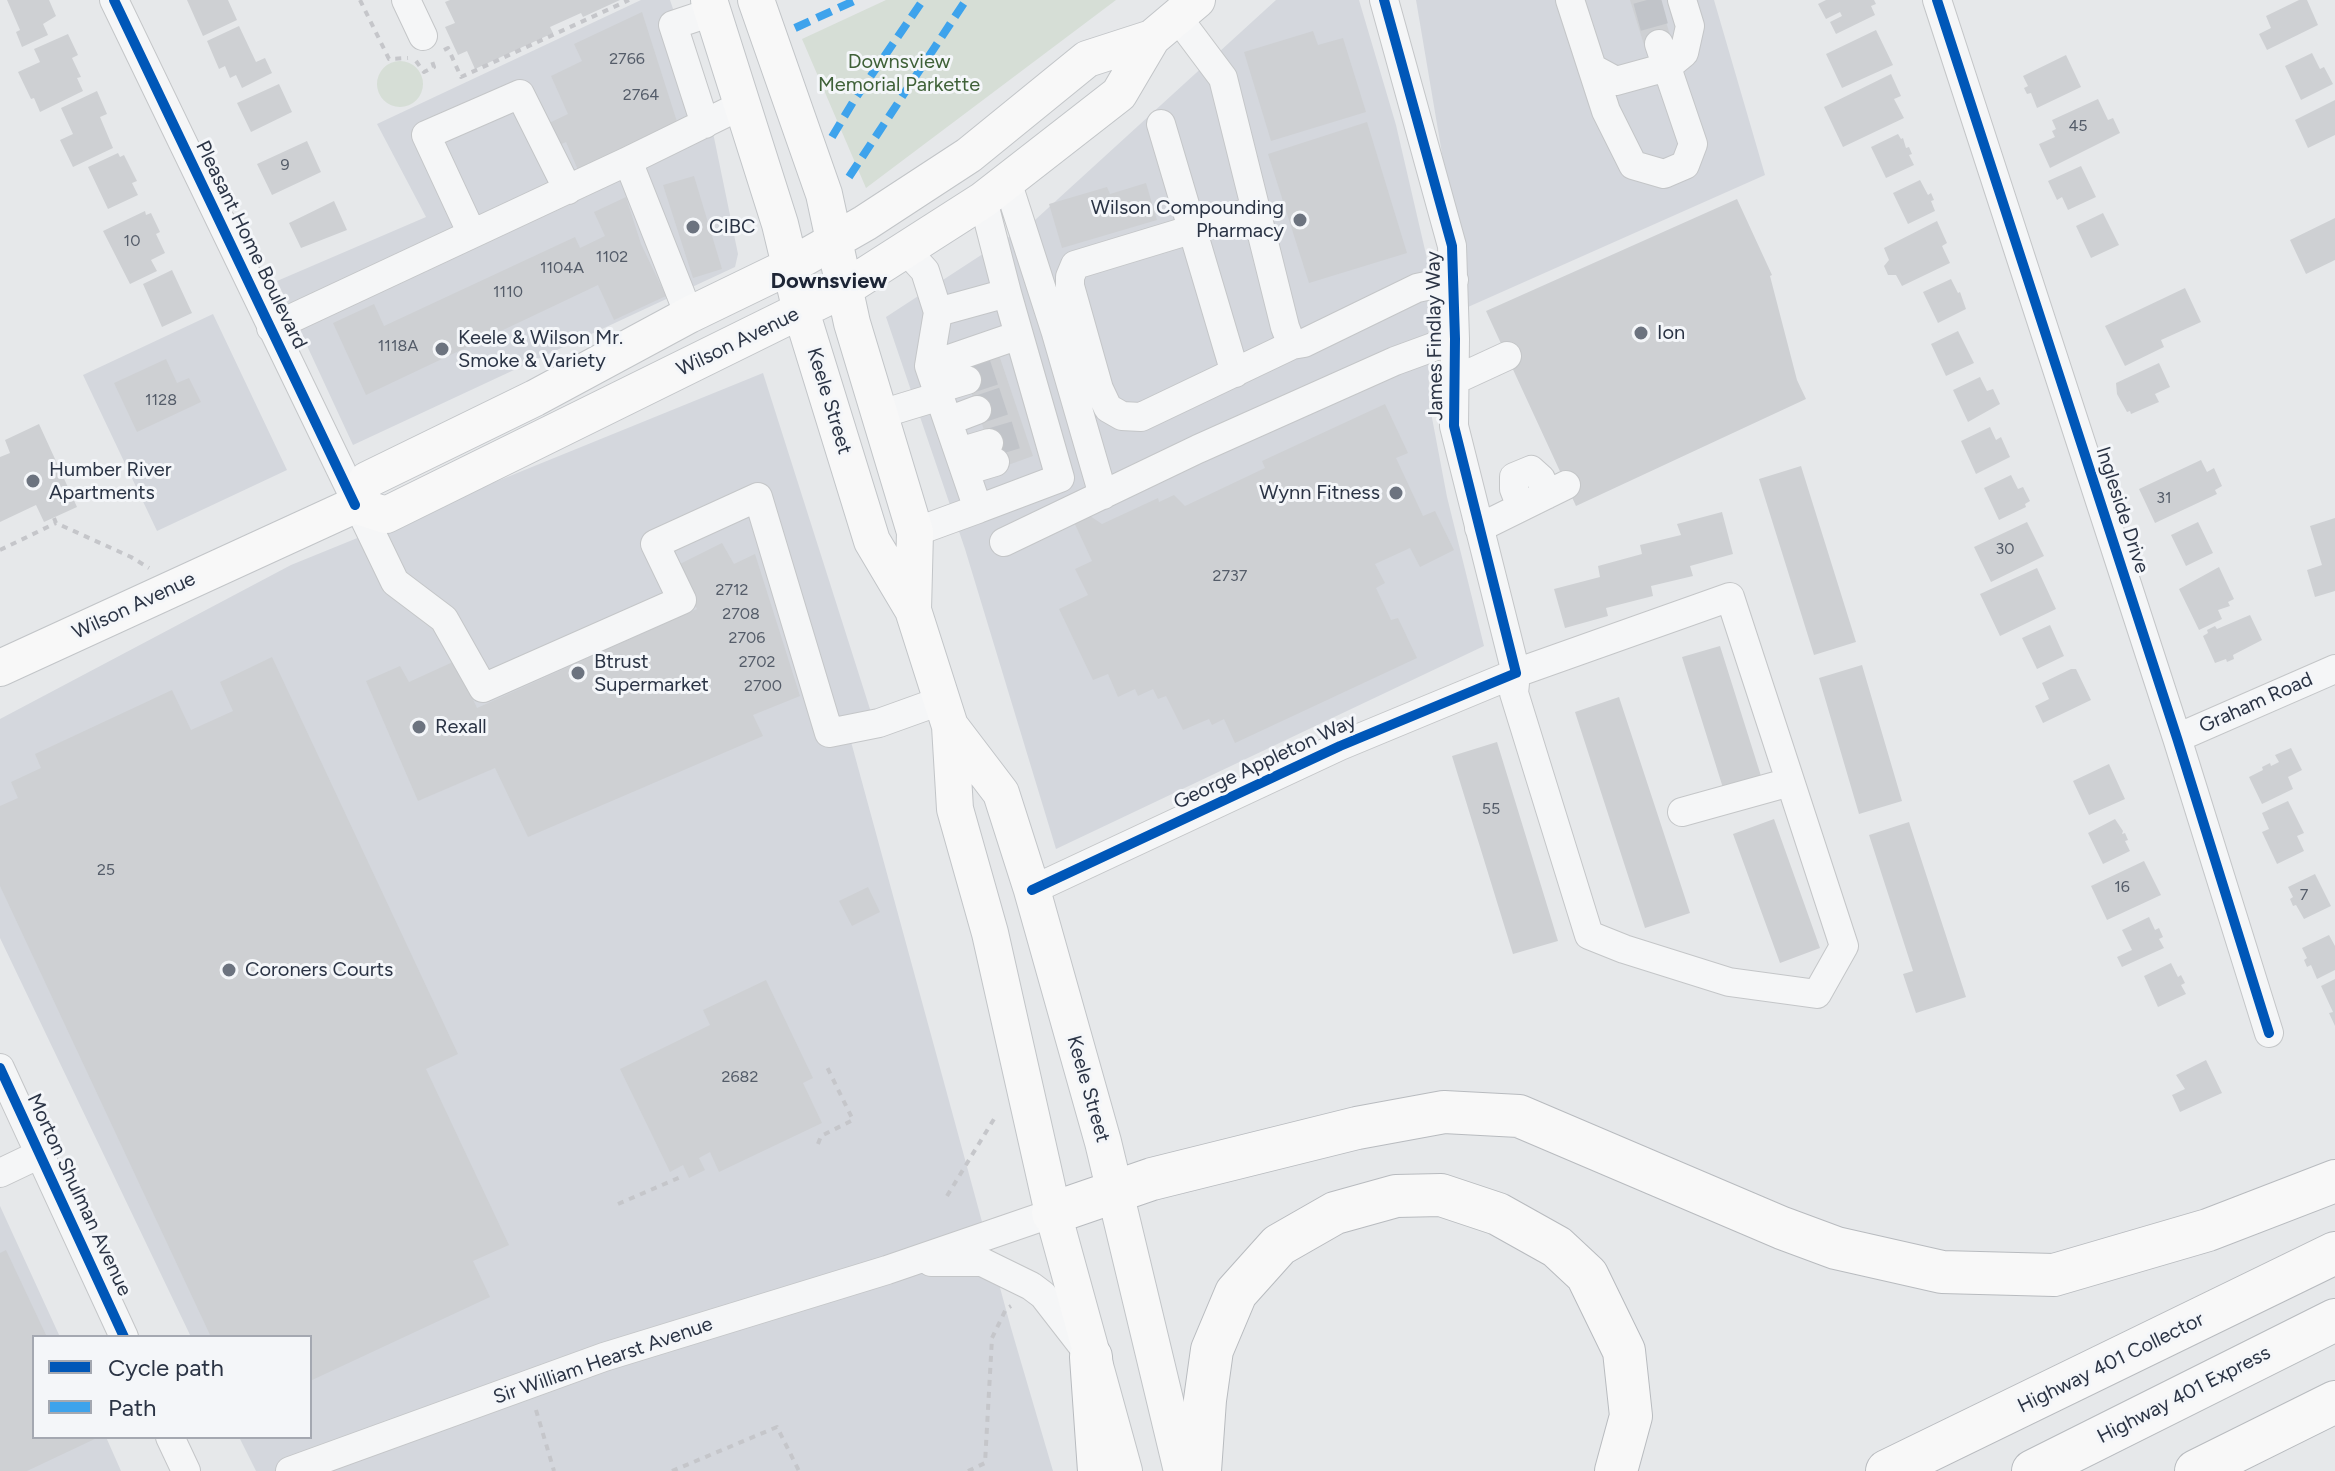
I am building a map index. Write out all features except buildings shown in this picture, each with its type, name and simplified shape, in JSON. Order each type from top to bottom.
[{"type":"highway","points":[[1053,1213],[1152,1179],[1371,1125],[1444,1112],[1519,1116],[1836,1248],[1942,1272],[2054,1275],[2208,1230],[2335,1181]]},
{"type":"highway","points":[[1200,1471],[1212,1350],[1236,1293],[1279,1245],[1335,1213],[1396,1196],[1441,1195],[1498,1214],[1557,1247],[1587,1275],[1624,1351],[1631,1416],[1616,1471]]},
{"type":"highway","name":"Highway 401 Collector","points":[[1887,1471],[2335,1253]]},
{"type":"highway","name":"Highway 401 Express","points":[[2033,1471],[2335,1320]]},
{"type":"highway","points":[[1091,1357],[1099,1471]]},
{"type":"highway","points":[[2196,1471],[2335,1402]]},
{"type":"main road","name":"Keele Street","points":[[756,0],[824,194],[852,323],[915,532],[913,610]]},
{"type":"main road","name":"Keele Street","points":[[710,6],[780,224],[801,311],[872,541],[913,610],[946,713],[955,809],[990,933],[1053,1213],[1124,1471]]},
{"type":"main road","name":"Wilson Avenue","points":[[0,668],[355,505],[367,480],[535,398],[689,315],[790,266],[969,155],[1087,59],[1176,19]]},
{"type":"main road","name":"Wilson Avenue","points":[[355,505],[386,515],[844,289],[995,190],[1119,94],[1176,19]]},
{"type":"main road","name":"Keele Street","points":[[946,713],[1001,793],[1032,890],[1103,1142],[1182,1471]]},
{"type":"street","name":"Pleasant Home Boulevard","points":[[114,0],[355,505],[395,582],[444,619],[483,688],[682,600],[655,544],[758,497],[829,733],[946,713]]},
{"type":"street","points":[[406,0],[431,48]]},
{"type":"street","name":"James Findlay Way","points":[[1384,0],[1452,246],[1454,426],[1516,673],[1514,693],[1589,935],[1729,982],[1817,994],[1844,946],[1790,782]]},
{"type":"street","points":[[1570,0],[1606,111],[1633,165],[1664,174],[1685,165],[1693,144],[1663,55]]},
{"type":"street","points":[[1592,68],[1616,81],[1663,55],[1684,53],[1690,26],[1682,0]]},
{"type":"street","name":"Ingleside Drive","points":[[1937,0],[2177,738],[2269,1033]]},
{"type":"street","points":[[705,124],[673,25],[710,6]]},
{"type":"street","points":[[1176,19],[1223,78],[1292,345]]},
{"type":"street","points":[[472,234],[426,135],[520,94],[568,190]]},
{"type":"street","points":[[271,328],[742,105]]},
{"type":"street","points":[[1161,124],[1235,373]]},
{"type":"street","points":[[628,161],[689,315]]},
{"type":"street","points":[[915,532],[1060,478],[1038,438],[1024,395],[1007,293],[995,190]]},
{"type":"street","points":[[995,190],[1103,495]]},
{"type":"street","points":[[1256,210],[1075,265],[1070,277],[1074,300],[1099,389],[1108,408],[1122,416],[1141,417],[1417,288],[1454,280]]},
{"type":"street","points":[[906,250],[925,271],[938,312],[939,393],[978,509]]},
{"type":"street","points":[[938,312],[1007,293]]},
{"type":"street","points":[[1004,542],[1395,361],[1455,339]]},
{"type":"street","points":[[939,393],[1016,355]]},
{"type":"street","points":[[1455,380],[1507,356]]},
{"type":"street","points":[[881,414],[967,380]]},
{"type":"street","points":[[939,393],[977,410]]},
{"type":"street","points":[[962,461],[992,452]]},
{"type":"street","points":[[1479,528],[1544,495]]},
{"type":"street","name":"George Appleton Way","points":[[1032,890],[1340,746],[1516,673],[1730,597],[1790,782]]},
{"type":"street","name":"Graham Road","points":[[2177,738],[2335,669]]},
{"type":"street","points":[[1682,812],[1790,782]]},
{"type":"street","name":"Morton Shulman Avenue","points":[[0,1068],[123,1335]]},
{"type":"street","points":[[0,1173],[40,1154]]},
{"type":"street","name":"Sir William Hearst Avenue","points":[[290,1471],[604,1357],[919,1260],[1053,1213]]},
{"type":"street","name":"Sir William Hearst Avenue","points":[[919,1260],[982,1262],[1031,1286],[1043,1295],[1091,1357]]},
{"type":"street","points":[[171,1439],[186,1471]]},
{"type":"path","points":[[360,0],[389,59],[413,59],[424,72],[434,67],[431,48],[448,48],[461,77],[629,0]]},
{"type":"path","points":[[0,550],[55,521],[131,557],[178,586]]},
{"type":"path","points":[[818,1144],[821,1136],[853,1120],[826,1065]]},
{"type":"path","points":[[947,1196],[994,1119]]},
{"type":"path","points":[[618,1204],[683,1176]]},
{"type":"path","points":[[968,1471],[985,1463],[992,1338],[1006,1309],[1019,1300]]},
{"type":"path","points":[[542,1425],[554,1471]]},
{"type":"path","points":[[672,1471],[777,1427],[799,1471]]},
{"type":"shaded area","points":[[641,0],[670,0],[710,118],[738,254],[735,267],[353,445],[277,281],[426,217],[377,124]]},
{"type":"shaded area","points":[[1276,0],[1359,0],[1396,125],[1428,263],[1429,402],[1447,497],[1484,646],[1056,849],[965,549],[886,317],[1035,220]]},
{"type":"shaded area","points":[[1416,0],[1714,0],[1765,175],[1468,307]]},
{"type":"shaded area","points":[[213,314],[287,470],[157,531],[83,375]]},
{"type":"shaded area","points":[[763,373],[876,728],[850,738],[1053,1471],[256,1471],[240,1439],[312,1439],[312,1335],[190,1335],[0,938],[0,719],[291,565]]},
{"type":"shaded area","points":[[0,1206],[59,1335],[32,1335],[32,1439],[107,1439],[121,1471],[0,1471]]},
{"type":"green space","name":"Downsview Memorial Parkette","points":[[886,0],[1116,0],[866,188],[802,39]]},
{"type":"green space","points":[[400,61],[416,68],[423,84],[416,100],[400,107],[384,100],[377,84],[384,68]]},
{"type":"tunnel","points":[[1647,0],[1659,44]]},
{"type":"tunnel","points":[[967,380],[1003,368]]},
{"type":"tunnel","points":[[977,410],[1013,398]]},
{"type":"tunnel","points":[[989,443],[1025,432]]},
{"type":"marked path","points":[[795,28],[856,0]]},
{"type":"marked path","points":[[832,137],[923,0]]},
{"type":"marked path","points":[[849,177],[966,0]]},
{"type":"cycle path","points":[[114,0],[355,505]]},
{"type":"cycle path","points":[[1032,890],[1340,746],[1516,673],[1454,426],[1452,246],[1384,0]]},
{"type":"cycle path","points":[[1937,0],[2177,738],[2269,1033]]},
{"type":"cycle path","points":[[0,1068],[123,1335]]},
{"type":"place","name":"Wilson Compounding Pharmacy","points":[[1300,220]]},
{"type":"place","name":"CIBC","points":[[693,227]]},
{"type":"place","name":"Ion","points":[[1641,333]]},
{"type":"place","name":"Keele & Wilson Mr. Smoke & Variety","points":[[442,349]]},
{"type":"place","name":"Humber River Apartments","points":[[33,481]]},
{"type":"place","name":"Wynn Fitness","points":[[1396,493]]},
{"type":"place","name":"Btrust Supermarket","points":[[578,673]]},
{"type":"place","name":"Rexall","points":[[419,727]]},
{"type":"place","name":"Coroners Courts","points":[[229,970]]},
{"type":"district","name":"Downsview","points":[[829,282]]}]
